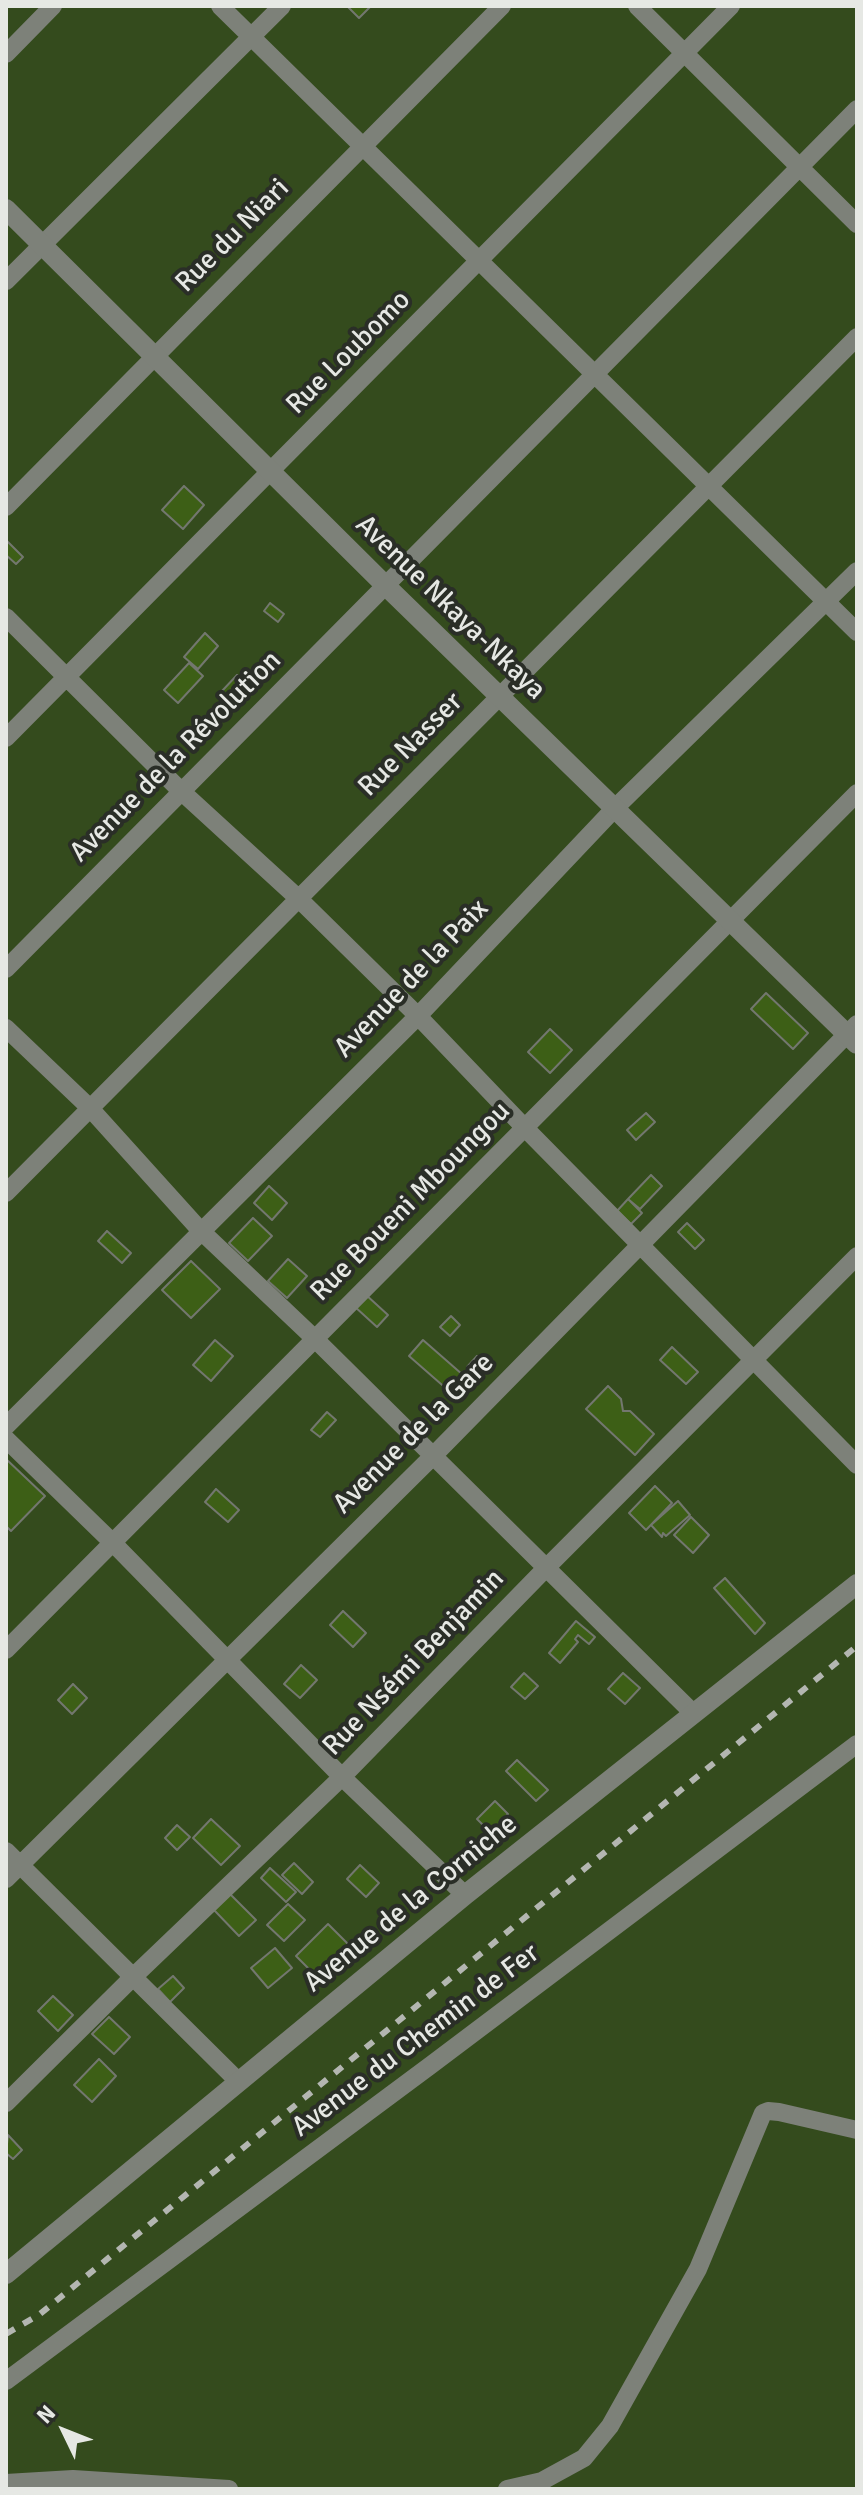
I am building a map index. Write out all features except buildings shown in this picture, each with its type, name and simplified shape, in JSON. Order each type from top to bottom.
[{"type":"street","points":[[6,54],[53,6]]},
{"type":"street","points":[[220,6],[857,632]]},
{"type":"street","points":[[6,281],[282,6]]},
{"type":"street","name":"Rue du Niari","points":[[6,507],[502,6]]},
{"type":"street","points":[[637,6],[857,224]]},
{"type":"street","name":"Rue Loubomo","points":[[6,738],[731,6]]},
{"type":"street","name":"Avenue de la Révolution","points":[[6,969],[857,109]]},
{"type":"street","name":"Avenue Nkaya-Nkaya","points":[[6,209],[386,586],[731,921],[854,1034]]},
{"type":"street","name":"Rue Nasser","points":[[6,1193],[857,337]]},
{"type":"street","name":"Avenue de la Paix","points":[[6,1426],[418,1016],[615,808],[857,571]]},
{"type":"street","points":[[6,617],[181,791],[299,899],[418,1016],[857,1465]]},
{"type":"street","name":"Rue Boueni Mboungou","points":[[6,1650],[857,793]]},
{"type":"street","points":[[6,1028],[89,1107],[200,1230],[315,1339],[693,1713]]},
{"type":"street","name":"Avenue de la Gare","points":[[6,1879],[854,1034]]},
{"type":"street","name":"Rue Nsémi Benjamin","points":[[6,2103],[342,1777],[857,1256]]},
{"type":"street","points":[[6,1439],[114,1544],[342,1777],[465,1895]]},
{"type":"street","name":"Avenue de la Corniche","points":[[6,2274],[465,1895],[857,1584]]},
{"type":"street","name":"Avenue du Chemin de Fer","points":[[6,2381],[857,1744]]},
{"type":"street","points":[[6,1851],[238,2081]]},
{"type":"street","points":[[507,2489],[542,2481],[584,2458],[610,2426],[698,2269],[763,2113],[779,2112],[857,2130]]},
{"type":"street","points":[[6,2483],[73,2479],[229,2489]]},
{"type":"green space","points":[[6,6],[857,6],[857,2489],[6,2489]]},
{"type":"railway","points":[[6,2334],[40,2314],[857,1646]]}]
